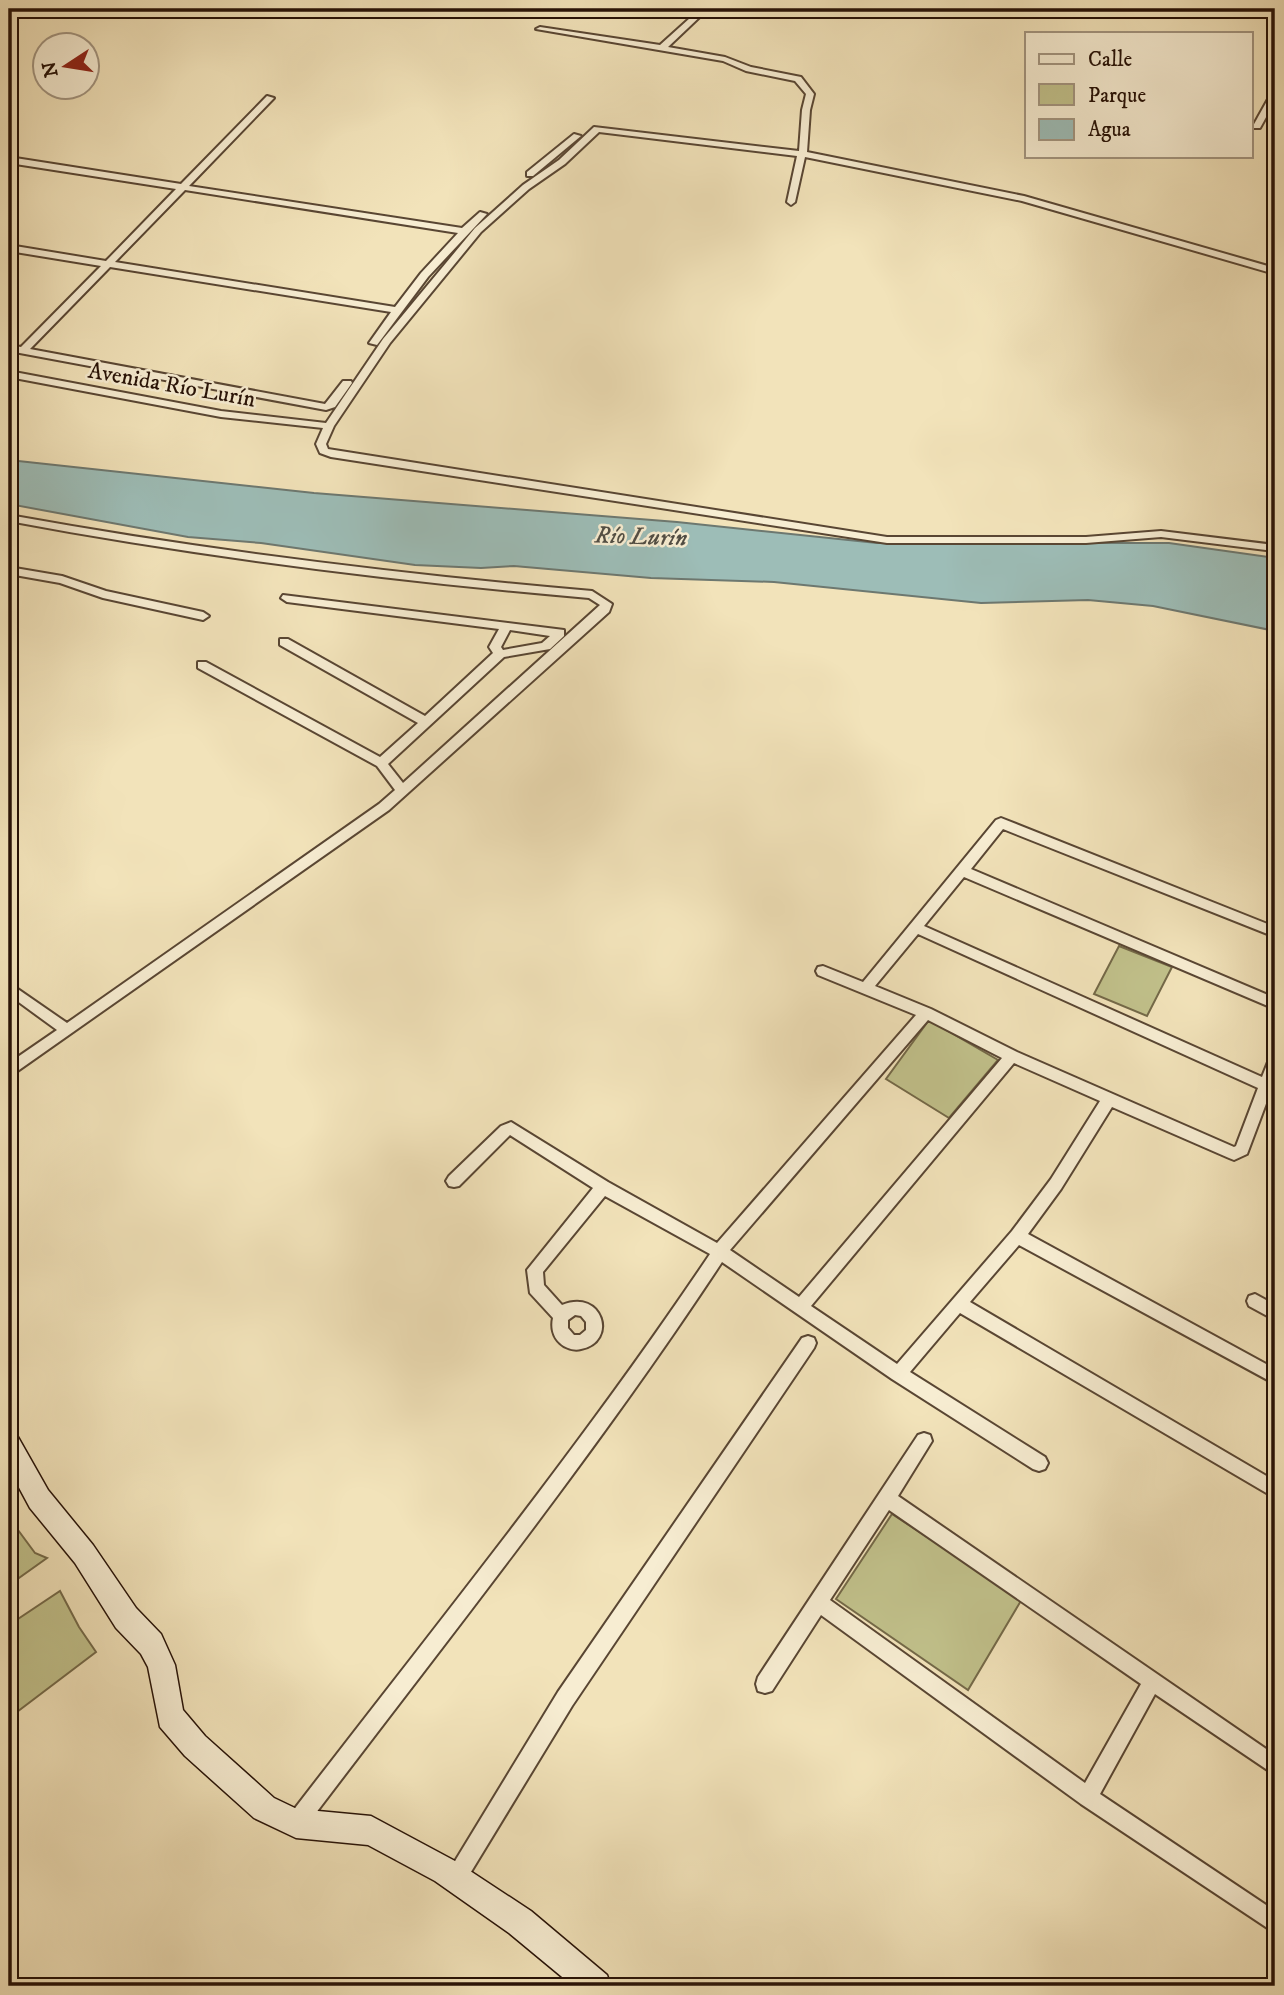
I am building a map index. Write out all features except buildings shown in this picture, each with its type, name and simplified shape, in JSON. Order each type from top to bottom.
[{"type":"main road","points":[[9,1445],[39,1499],[84,1554],[126,1618],[151,1644],[160,1665],[170,1717],[195,1746],[264,1808],[296,1823],[371,1831],[456,1878],[520,1922],[596,1986]]},
{"type":"street","points":[[662,48],[704,9]]},
{"type":"street","points":[[540,29],[726,59],[749,69],[800,80],[811,96],[806,110],[807,125],[791,202]]},
{"type":"street","points":[[1257,126],[1275,94]]},
{"type":"street","points":[[24,350],[270,98]]},
{"type":"street","points":[[9,348],[329,406],[396,310],[464,231],[591,124]]},
{"type":"street","points":[[1275,271],[1012,196],[802,154],[610,130],[592,131],[562,162],[526,187],[478,230],[386,341],[329,426],[321,444],[324,451],[331,454],[877,538],[1086,540],[1161,534],[1275,548]]},
{"type":"street","points":[[9,160],[464,231]]},
{"type":"street","points":[[9,248],[396,310]]},
{"type":"street","name":"Avenida Río Lurín","points":[[9,374],[221,414],[329,426]]},
{"type":"street","points":[[9,518],[210,552],[409,579],[592,595],[604,601],[605,609],[384,807],[9,1071]]},
{"type":"street","points":[[9,571],[62,580],[103,594],[203,615]]},
{"type":"street","points":[[287,598],[560,633],[546,646],[500,654],[381,763]]},
{"type":"street","points":[[500,654],[495,647],[506,626]]},
{"type":"street","points":[[284,642],[426,722]]},
{"type":"street","points":[[202,666],[381,763],[398,786],[404,789]]},
{"type":"street","points":[[866,988],[1003,823],[1275,932]]},
{"type":"street","points":[[962,871],[1275,1004]]},
{"type":"street","points":[[916,928],[1272,1087]]},
{"type":"street","points":[[823,971],[926,1013],[1012,1056],[1238,1153],[1242,1150],[1272,1087],[1275,1061]]},
{"type":"street","points":[[9,988],[67,1030]]},
{"type":"street","points":[[296,1823],[602,1421],[729,1238],[926,1013]]},
{"type":"street","points":[[801,1306],[1012,1056]]},
{"type":"street","points":[[898,1374],[1017,1236],[1056,1184],[1109,1099]]},
{"type":"street","points":[[454,1181],[511,1128],[603,1187],[720,1252],[898,1374],[1039,1463]]},
{"type":"street","points":[[562,1316],[536,1288],[535,1270],[603,1187]]},
{"type":"street","points":[[1017,1236],[1275,1377]]},
{"type":"street","points":[[1255,1301],[1275,1312]]},
{"type":"street","points":[[959,1304],[1275,1490]]},
{"type":"street","points":[[456,1878],[565,1699],[808,1343]]},
{"type":"street","points":[[765,1684],[924,1441]]},
{"type":"street","points":[[887,1498],[1275,1766]]},
{"type":"street","points":[[818,1601],[1088,1797],[1275,1923]]},
{"type":"street","points":[[1088,1797],[1152,1682]]},
{"type":"green space","points":[[1119,946],[1172,967],[1147,1016],[1094,994]]},
{"type":"green space","points":[[929,1020],[998,1060],[949,1118],[886,1079]]},
{"type":"green space","points":[[892,1514],[1022,1599],[968,1690],[836,1599]]},
{"type":"green space","points":[[18,1530],[35,1553],[47,1558],[9,1585],[9,1536]]},
{"type":"green space","points":[[60,1591],[96,1652],[9,1718],[9,1625]]},
{"type":"water","name":"Río Lurín","points":[[9,460],[314,493],[677,522],[877,543],[1169,543],[1275,558],[1275,631],[1153,606],[1088,600],[981,603],[774,582],[651,578],[514,566],[481,568],[415,565],[261,543],[188,537],[9,504]]}]
